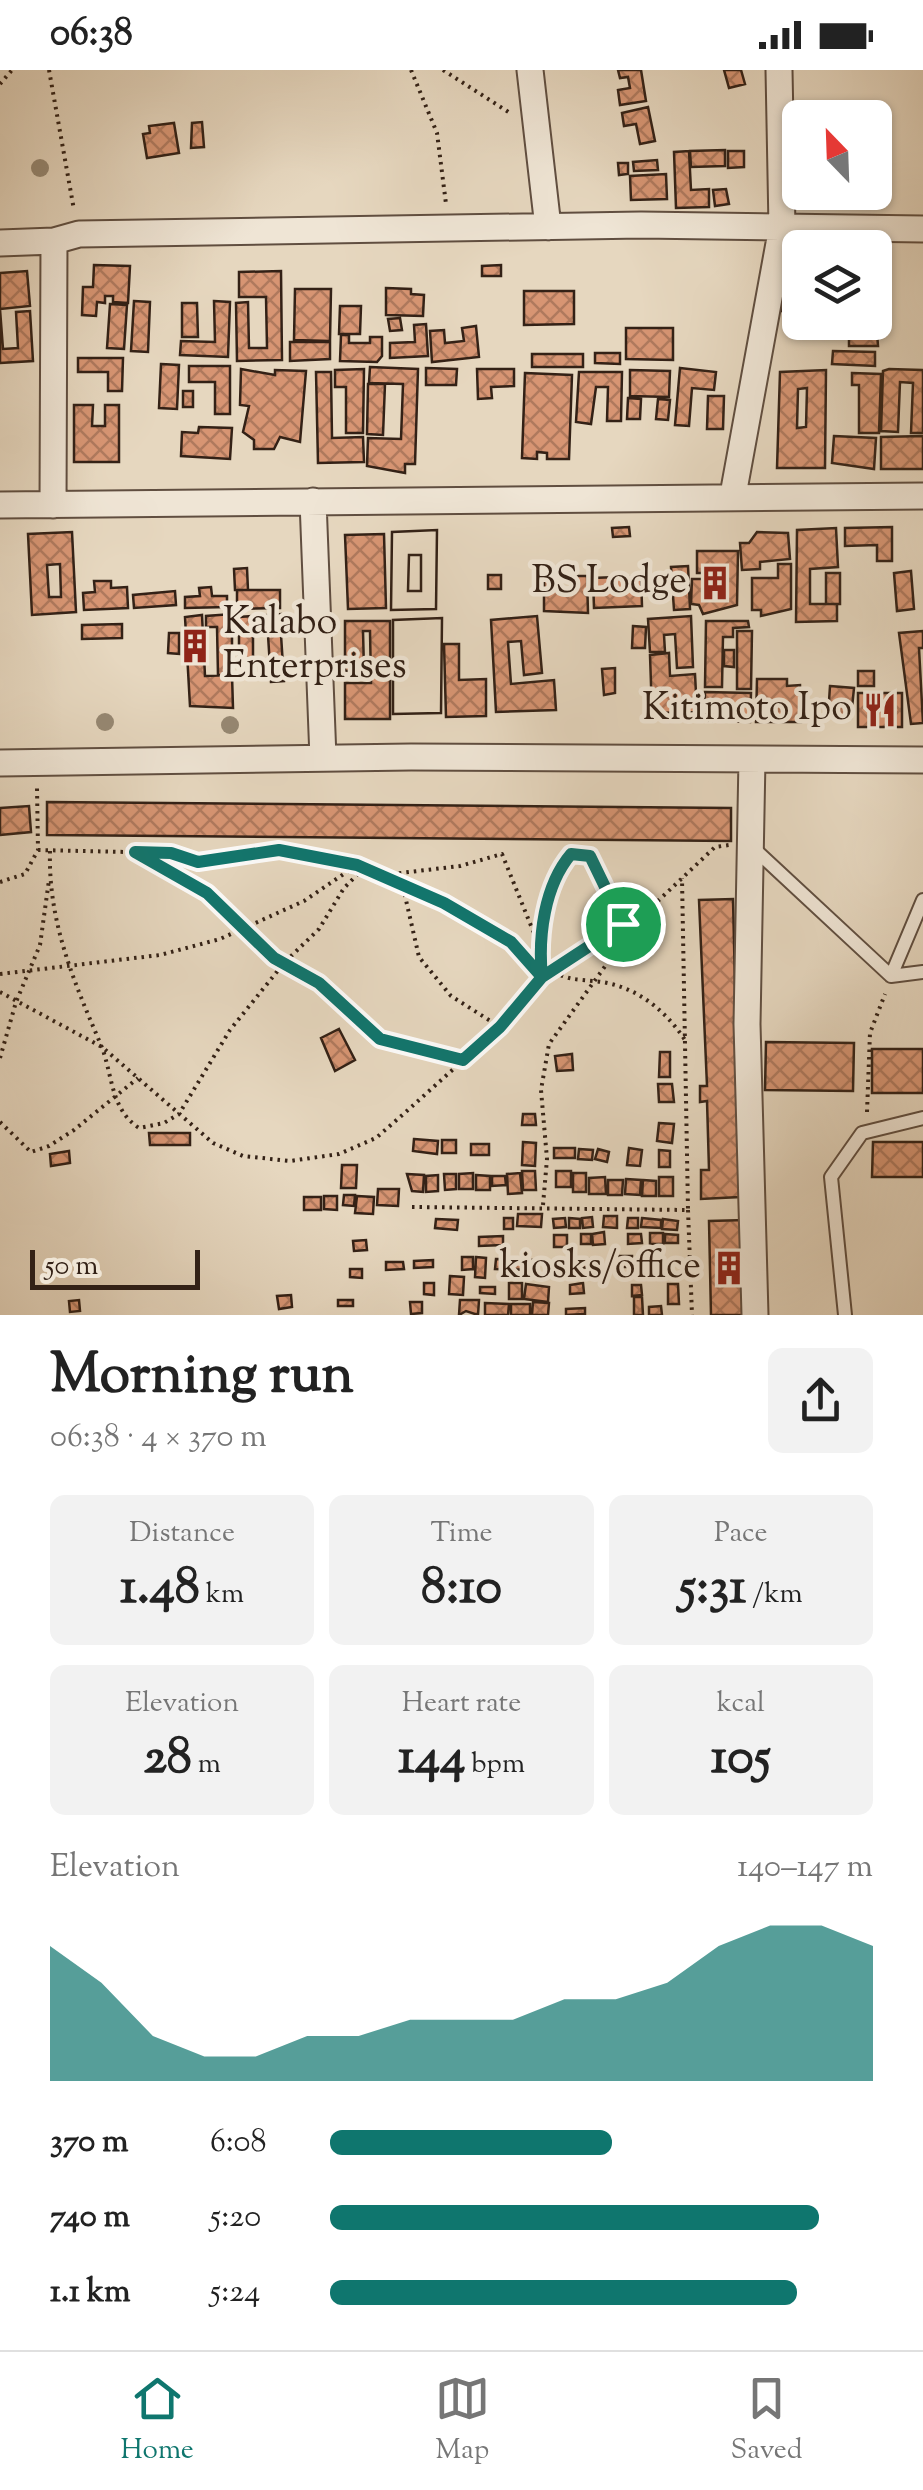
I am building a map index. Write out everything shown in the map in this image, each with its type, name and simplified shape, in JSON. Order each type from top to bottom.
[{"type":"street","points":[[530,70],[548,227]]},
{"type":"street","points":[[733,496],[782,227],[779,70]]},
{"type":"street","points":[[0,243],[450,228],[923,229]]},
{"type":"street","points":[[53,504],[66,238]]},
{"type":"street","points":[[0,505],[923,496]]},
{"type":"street","points":[[313,501],[323,758]]},
{"type":"street","points":[[0,764],[323,758],[923,760]]},
{"type":"street","points":[[752,759],[747,1024],[755,1315]]},
{"type":"lane","points":[[748,844],[891,976],[923,972]]},
{"type":"lane","points":[[891,976],[923,900]]},
{"type":"lane","points":[[845,1315],[832,1177],[862,1133],[923,1118]]},
{"type":"path","points":[[0,84],[12,70]]},
{"type":"path","points":[[49,70],[66,238]]},
{"type":"path","points":[[411,70],[437,132],[450,228]]},
{"type":"path","points":[[443,70],[536,130]]},
{"type":"path","points":[[0,882],[25,874],[38,850],[35,763]]},
{"type":"path","points":[[0,992],[102,1047],[214,1143],[243,1156],[290,1161],[339,1154],[376,1138],[500,1027],[542,977],[648,908],[715,847],[748,844]]},
{"type":"path","points":[[38,850],[171,853],[198,862],[279,850],[357,865],[511,942],[542,977]]},
{"type":"path","points":[[0,1058],[28,968],[40,945],[50,851]]},
{"type":"path","points":[[135,852],[207,893],[284,963],[319,983],[380,1039],[463,1060]]},
{"type":"path","points":[[379,875],[460,866],[502,854],[538,943],[542,977]]},
{"type":"path","points":[[538,943],[558,870],[571,854],[590,856],[623,924]]},
{"type":"path","points":[[0,974],[66,963],[160,955],[220,940],[304,900],[357,865]]},
{"type":"path","points":[[49,875],[66,963],[102,1047],[114,1094],[125,1119],[138,1128],[164,1123],[179,1114],[230,1030],[284,963],[319,929],[344,888],[364,868]]},
{"type":"path","points":[[682,878],[692,1315]]},
{"type":"path","points":[[402,885],[419,957],[451,996],[500,1027]]},
{"type":"path","points":[[543,1206],[547,1158],[541,1090],[548,1044],[648,908]]},
{"type":"path","points":[[552,970],[572,982],[595,980],[650,1000],[670,1016],[688,1044]]},
{"type":"path","points":[[862,1133],[869,1103],[870,1033],[891,976]]},
{"type":"path","points":[[0,1122],[31,1152],[74,1130],[138,1078]]},
{"type":"path","points":[[412,1208],[688,1210]]},
{"type":"building","points":[[618,70],[641,70],[646,101],[620,105],[618,90],[630,88],[628,77],[620,78]]},
{"type":"building","points":[[724,70],[741,70],[745,84],[729,88]]},
{"type":"building","points":[[648,107],[655,141],[640,144],[636,124],[624,126],[622,113]]},
{"type":"building","points":[[202,122],[204,147],[191,148],[192,123]]},
{"type":"building","points":[[174,123],[179,153],[147,158],[143,134],[150,133],[149,126]]},
{"type":"building","points":[[725,150],[725,166],[691,167],[690,151]]},
{"type":"building","points":[[689,151],[691,190],[709,189],[709,207],[676,208],[674,152]]},
{"type":"building","points":[[728,151],[744,151],[744,167],[728,168]]},
{"type":"building","points":[[657,160],[658,170],[634,171],[633,162]]},
{"type":"building","points":[[618,163],[628,163],[628,174],[619,175]]},
{"type":"building","points":[[666,174],[667,199],[631,200],[630,176]]},
{"type":"building","points":[[726,189],[729,204],[715,206],[713,190]]},
{"type":"building","points":[[94,265],[130,266],[128,303],[113,302],[113,296],[105,296],[105,303],[97,302],[96,316],[82,315],[83,287],[93,287]]},
{"type":"building","points":[[501,265],[501,276],[482,276],[482,266]]},
{"type":"building","points":[[27,271],[30,306],[0,309],[0,273]]},
{"type":"building","points":[[281,271],[282,360],[237,361],[236,303],[248,302],[249,348],[267,348],[266,297],[239,297],[239,272]]},
{"type":"building","points":[[386,288],[411,289],[411,294],[424,295],[423,316],[386,315]]},
{"type":"building","points":[[295,289],[331,289],[330,341],[294,340]]},
{"type":"building","points":[[524,291],[574,291],[574,324],[524,325]]},
{"type":"building","points":[[134,301],[150,302],[148,352],[131,351]]},
{"type":"building","points":[[214,301],[230,302],[228,357],[180,355],[181,341],[215,342]]},
{"type":"building","points":[[182,303],[197,303],[198,337],[182,337]]},
{"type":"building","points":[[110,304],[127,305],[124,349],[107,348]]},
{"type":"building","points":[[340,306],[361,306],[360,334],[339,334]]},
{"type":"building","points":[[0,309],[3,349],[18,348],[16,312],[30,311],[33,361],[0,363]]},
{"type":"building","points":[[400,318],[402,330],[390,331],[388,319]]},
{"type":"building","points":[[426,324],[428,356],[390,358],[390,343],[415,342],[414,325]]},
{"type":"building","points":[[476,326],[479,357],[432,362],[430,331],[444,330],[445,343],[464,341],[462,328]]},
{"type":"building","points":[[626,328],[673,328],[673,360],[626,359]]},
{"type":"building","points":[[341,335],[349,335],[349,343],[370,343],[370,337],[382,337],[382,356],[377,362],[340,361]]},
{"type":"building","points":[[849,340],[878,340],[878,346],[849,346]]},
{"type":"building","points":[[290,342],[330,342],[330,359],[290,361]]},
{"type":"building","points":[[833,351],[875,352],[875,366],[832,364]]},
{"type":"building","points":[[595,353],[620,353],[620,364],[595,363]]},
{"type":"building","points":[[532,354],[583,354],[583,367],[532,367]]},
{"type":"building","points":[[78,358],[123,358],[122,391],[108,391],[108,372],[78,372]]},
{"type":"building","points":[[161,364],[179,365],[177,409],[159,408]]},
{"type":"building","points":[[189,366],[230,366],[230,414],[215,414],[215,382],[189,382]]},
{"type":"building","points":[[370,367],[418,369],[415,464],[405,464],[405,473],[367,466],[368,438],[401,439],[403,384],[369,383]]},
{"type":"building","points":[[426,368],[457,369],[456,385],[426,385]]},
{"type":"building","points":[[680,368],[716,372],[714,390],[692,388],[689,426],[675,425]]},
{"type":"building","points":[[241,369],[275,375],[275,370],[306,371],[300,442],[280,437],[274,449],[254,449],[254,440],[243,432],[249,406],[240,405]]},
{"type":"building","points":[[364,369],[363,433],[346,433],[346,387],[335,387],[335,370]]},
{"type":"building","points":[[477,369],[514,369],[514,386],[491,387],[492,398],[478,399]]},
{"type":"building","points":[[630,370],[670,371],[669,397],[630,396]]},
{"type":"building","points":[[826,370],[825,468],[777,468],[780,372]],"holes":[[[807,388],[806,427],[797,428],[798,389]]]},
{"type":"building","points":[[923,370],[923,433],[911,433],[913,383],[900,382],[898,432],[881,431],[883,371]]},
{"type":"building","points":[[316,372],[331,372],[332,438],[363,437],[364,462],[318,463]]},
{"type":"building","points":[[579,372],[622,372],[621,421],[607,421],[608,387],[596,387],[591,424],[576,422]]},
{"type":"building","points":[[525,373],[572,375],[569,459],[547,459],[547,453],[537,452],[537,459],[522,458]]},
{"type":"building","points":[[852,373],[881,374],[879,433],[859,433],[859,385],[852,385]]},
{"type":"building","points":[[368,384],[385,384],[383,435],[367,434]]},
{"type":"building","points":[[183,391],[193,391],[193,407],[183,407]]},
{"type":"building","points":[[708,396],[724,396],[723,429],[707,429]]},
{"type":"building","points":[[628,398],[641,399],[640,419],[627,419]]},
{"type":"building","points":[[658,399],[670,400],[668,420],[656,419]]},
{"type":"building","points":[[74,405],[93,405],[92,426],[105,426],[105,405],[119,405],[119,462],[74,462]]},
{"type":"building","points":[[199,427],[232,428],[230,459],[181,456],[182,432],[198,433]]},
{"type":"building","points":[[834,436],[876,438],[874,469],[832,463]]},
{"type":"building","points":[[923,436],[923,469],[881,469],[881,437]]},
{"type":"building","points":[[629,527],[630,536],[613,537],[612,528]]},
{"type":"building","points":[[892,527],[892,561],[877,561],[877,545],[845,546],[845,528]]},
{"type":"building","points":[[836,528],[838,567],[810,569],[810,604],[837,604],[837,621],[796,622],[797,530]]},
{"type":"building","points":[[437,530],[436,609],[391,610],[392,532]],"holes":[[[409,555],[421,555],[421,591],[408,591]]]},
{"type":"building","points":[[437,530],[436,609],[391,610],[392,532]],"holes":[[[409,555],[421,555],[421,591],[408,591]]]},
{"type":"building","points":[[72,532],[76,612],[32,615],[28,534]],"holes":[[[60,564],[61,597],[49,597],[47,565]]]},
{"type":"building","points":[[757,532],[788,533],[790,559],[760,562],[760,569],[742,570],[740,543],[749,543]]},
{"type":"building","points":[[384,534],[386,608],[348,609],[345,535]]},
{"type":"building","name":"BS Lodge","points":[[697,551],[738,551],[737,605],[703,614],[699,605],[691,604],[692,579],[705,579],[705,573],[697,573]]},
{"type":"building","points":[[778,564],[791,564],[791,609],[761,616],[761,610],[752,610],[752,578],[778,578]]},
{"type":"building","points":[[688,566],[690,609],[674,610],[671,567]]},
{"type":"building","points":[[247,568],[248,590],[235,590],[234,569]]},
{"type":"building","points":[[911,571],[914,609],[897,611],[894,573]]},
{"type":"building","points":[[826,573],[840,573],[840,604],[826,604]]},
{"type":"building","points":[[488,575],[501,575],[501,589],[488,589]]},
{"type":"building","points":[[544,575],[560,575],[560,592],[571,592],[571,576],[587,576],[588,613],[544,611]]},
{"type":"building","points":[[641,576],[642,606],[594,608],[593,578]]},
{"type":"building","points":[[94,581],[111,581],[111,588],[127,587],[128,608],[84,610],[83,593],[95,592]]},
{"type":"building","points":[[211,587],[212,596],[227,596],[227,607],[185,608],[185,597],[200,596],[199,588]]},
{"type":"building","points":[[237,590],[280,590],[280,608],[237,609]]},
{"type":"building","points":[[175,591],[176,605],[134,608],[133,595]]},
{"type":"building","points":[[232,614],[232,675],[218,675],[217,627],[206,627],[206,616]]},
{"type":"building","points":[[281,614],[282,630],[253,632],[253,662],[239,662],[239,617]]},
{"type":"building","name":"Kalabo Enterprises","points":[[202,615],[205,676],[232,675],[233,708],[190,706],[185,617]]},
{"type":"building","points":[[537,616],[542,673],[524,675],[521,641],[508,642],[511,684],[554,680],[556,710],[496,712],[491,620]]},
{"type":"building","points":[[691,616],[693,667],[677,668],[675,634],[664,635],[665,652],[650,652],[648,619]]},
{"type":"building","points":[[442,618],[441,713],[393,714],[393,620]]},
{"type":"building","points":[[442,618],[441,713],[393,714],[393,620]]},
{"type":"building","points":[[345,621],[390,621],[390,719],[345,719],[345,683],[371,683],[370,631],[363,631],[364,670],[345,671]]},
{"type":"building","points":[[706,621],[748,621],[749,627],[733,628],[733,637],[723,637],[722,687],[705,687]]},
{"type":"building","points":[[122,624],[122,638],[82,639],[82,625]]},
{"type":"building","points":[[633,626],[646,627],[645,648],[632,648]]},
{"type":"building","points":[[737,631],[752,631],[751,689],[737,689]]},
{"type":"building","points":[[923,631],[923,648],[919,648],[923,723],[911,724],[899,633]]},
{"type":"building","points":[[169,633],[179,633],[179,654],[168,653]]},
{"type":"building","points":[[268,635],[281,635],[284,681],[271,682]]},
{"type":"building","points":[[444,644],[459,644],[459,680],[486,679],[486,716],[446,717]]},
{"type":"building","points":[[724,650],[734,650],[734,667],[724,666]]},
{"type":"building","points":[[669,653],[670,676],[695,674],[697,712],[652,713],[650,655]]},
{"type":"building","points":[[615,668],[615,693],[604,695],[602,669]]},
{"type":"building","points":[[858,671],[874,671],[874,686],[858,686]]},
{"type":"building","points":[[757,679],[787,679],[787,686],[800,685],[801,722],[756,722]]},
{"type":"building","points":[[830,686],[854,688],[851,718],[828,716]]},
{"type":"building","points":[[705,692],[751,693],[750,722],[704,721]]},
{"type":"building","name":"Kitimoto Ipo","points":[[858,693],[902,693],[902,727],[858,727]]},
{"type":"building","points":[[47,802],[731,808],[731,841],[47,835]]},
{"type":"building","points":[[29,806],[31,832],[0,835],[0,808]]},
{"type":"building","name":"kiosks/office","points":[[733,899],[740,1197],[701,1199],[701,1170],[709,1170],[707,1101],[700,1102],[700,1086],[707,1086],[699,900]]},
{"type":"building","points":[[339,1029],[355,1060],[335,1071],[321,1038]]},
{"type":"building","points":[[766,1042],[854,1043],[853,1091],[765,1090]]},
{"type":"building","points":[[872,1049],[923,1049],[923,1093],[872,1093]]},
{"type":"building","points":[[660,1052],[670,1052],[670,1077],[659,1077]]},
{"type":"building","points":[[572,1054],[573,1070],[557,1071],[555,1056]]},
{"type":"building","points":[[658,1084],[672,1084],[674,1102],[659,1102]]},
{"type":"building","points":[[523,1114],[535,1114],[536,1125],[522,1125]]},
{"type":"building","points":[[659,1123],[674,1124],[672,1143],[657,1141]]},
{"type":"building","points":[[149,1133],[190,1133],[190,1145],[150,1145]]},
{"type":"building","points":[[414,1139],[438,1141],[437,1154],[413,1151]]},
{"type":"building","points":[[442,1140],[456,1140],[456,1153],[442,1153]]},
{"type":"building","points":[[523,1142],[536,1143],[535,1166],[522,1165]]},
{"type":"building","points":[[873,1142],[923,1142],[923,1177],[872,1177]]},
{"type":"building","points":[[471,1144],[489,1144],[489,1155],[471,1155]]},
{"type":"building","points":[[554,1148],[575,1148],[575,1158],[554,1158]]},
{"type":"building","points":[[629,1148],[642,1150],[640,1166],[627,1165]]},
{"type":"building","points":[[579,1149],[593,1150],[592,1160],[578,1159]]},
{"type":"building","points":[[598,1149],[609,1152],[607,1162],[595,1159]]},
{"type":"building","points":[[659,1150],[670,1151],[670,1167],[659,1167]]},
{"type":"building","points":[[69,1151],[70,1163],[51,1166],[50,1154]]},
{"type":"building","points":[[342,1165],[357,1165],[356,1188],[341,1188]]},
{"type":"building","points":[[522,1171],[535,1171],[536,1190],[523,1190]]},
{"type":"building","points":[[556,1171],[571,1171],[571,1187],[556,1187]]},
{"type":"building","points":[[473,1173],[473,1189],[459,1189],[459,1174]]},
{"type":"building","points":[[520,1173],[522,1193],[508,1194],[507,1174]]},
{"type":"building","points":[[573,1173],[586,1173],[586,1192],[573,1192]]},
{"type":"building","points":[[407,1174],[424,1175],[423,1192],[412,1191]]},
{"type":"building","points":[[444,1174],[456,1174],[456,1189],[445,1190]]},
{"type":"building","points":[[438,1175],[438,1191],[426,1192],[426,1176]]},
{"type":"building","points":[[476,1175],[490,1176],[490,1190],[476,1190]]},
{"type":"building","points":[[492,1176],[505,1176],[506,1185],[492,1186]]},
{"type":"building","points":[[605,1177],[606,1194],[589,1194],[589,1178]]},
{"type":"building","points":[[659,1177],[673,1177],[673,1196],[659,1196]]},
{"type":"building","points":[[626,1179],[641,1180],[640,1195],[625,1194]]},
{"type":"building","points":[[608,1180],[623,1180],[622,1195],[608,1195]]},
{"type":"building","points":[[643,1180],[656,1181],[656,1196],[642,1196]]},
{"type":"building","points":[[378,1189],[399,1189],[398,1206],[377,1205]]},
{"type":"building","points":[[344,1195],[355,1195],[354,1206],[343,1205]]},
{"type":"building","points":[[324,1196],[337,1196],[337,1210],[324,1209]]},
{"type":"building","points":[[357,1196],[374,1197],[373,1214],[355,1213]]},
{"type":"building","points":[[304,1197],[321,1197],[321,1210],[304,1210]]},
{"type":"building","points":[[518,1214],[542,1214],[541,1227],[517,1226]]},
{"type":"building","points":[[604,1216],[617,1216],[617,1228],[603,1227]]},
{"type":"building","points":[[592,1217],[593,1227],[583,1228],[582,1218]]},
{"type":"building","points":[[504,1218],[513,1218],[513,1229],[504,1229]]},
{"type":"building","points":[[565,1218],[566,1227],[554,1228],[553,1219]]},
{"type":"building","points":[[569,1218],[580,1219],[580,1228],[569,1228]]},
{"type":"building","points":[[628,1218],[638,1218],[638,1228],[627,1228]]},
{"type":"building","points":[[642,1218],[661,1220],[661,1228],[641,1227]]},
{"type":"building","points":[[436,1219],[458,1220],[457,1230],[435,1228]]},
{"type":"building","points":[[663,1219],[678,1221],[677,1230],[662,1229]]},
{"type":"building","name":"kiosks/office","points":[[746,1220],[748,1315],[711,1315],[709,1221]]},
{"type":"building","points":[[604,1232],[605,1244],[593,1245],[592,1234]]},
{"type":"building","points":[[650,1233],[663,1233],[663,1244],[650,1244]]},
{"type":"building","points":[[581,1234],[591,1234],[591,1244],[581,1244]]},
{"type":"building","points":[[628,1234],[641,1234],[642,1243],[628,1244]]},
{"type":"building","points":[[665,1234],[678,1235],[678,1243],[665,1243]]},
{"type":"building","points":[[554,1235],[567,1235],[567,1247],[554,1247]]},
{"type":"building","points":[[503,1236],[503,1245],[479,1246],[479,1237]]},
{"type":"building","points":[[366,1240],[367,1250],[354,1251],[353,1241]]},
{"type":"building","points":[[619,1256],[632,1256],[632,1267],[619,1267]]},
{"type":"building","points":[[462,1257],[473,1257],[473,1269],[462,1270]]},
{"type":"building","points":[[476,1257],[486,1258],[485,1278],[475,1277]]},
{"type":"building","points":[[576,1258],[593,1259],[592,1268],[576,1267]]},
{"type":"building","points":[[496,1259],[534,1260],[533,1270],[495,1269]]},
{"type":"building","points":[[636,1259],[649,1260],[648,1269],[635,1267]]},
{"type":"building","points":[[433,1260],[433,1267],[414,1268],[414,1261]]},
{"type":"building","points":[[386,1262],[403,1262],[404,1269],[386,1270]]},
{"type":"building","points":[[350,1269],[362,1269],[362,1278],[350,1277]]},
{"type":"building","points":[[450,1276],[464,1277],[463,1295],[449,1294]]},
{"type":"building","points":[[424,1283],[434,1283],[434,1295],[424,1294]]},
{"type":"building","points":[[509,1283],[522,1283],[522,1299],[509,1299]]},
{"type":"building","points":[[583,1283],[584,1293],[570,1294],[570,1285]]},
{"type":"building","points":[[526,1284],[549,1287],[548,1302],[524,1299]]},
{"type":"building","points":[[668,1284],[678,1284],[679,1304],[668,1304]]},
{"type":"building","points":[[632,1285],[641,1285],[642,1295],[632,1296]]},
{"type":"building","points":[[480,1287],[495,1287],[495,1294],[480,1293]]},
{"type":"building","points":[[291,1295],[292,1307],[279,1309],[277,1296]]},
{"type":"building","points":[[634,1297],[642,1297],[643,1315],[634,1315]]},
{"type":"building","points":[[79,1300],[80,1311],[70,1312],[69,1301]]},
{"type":"building","points":[[338,1300],[353,1300],[353,1306],[338,1306]]},
{"type":"building","points":[[460,1300],[479,1300],[478,1315],[466,1311],[459,1315]]},
{"type":"building","points":[[410,1302],[422,1302],[422,1313],[411,1314]]},
{"type":"building","points":[[533,1302],[549,1303],[548,1315],[532,1315]]},
{"type":"building","points":[[485,1303],[509,1304],[508,1315],[485,1315]]},
{"type":"building","points":[[511,1304],[530,1304],[530,1315],[511,1315]]},
{"type":"building","points":[[661,1306],[662,1315],[649,1315],[649,1307]]},
{"type":"building","points":[[585,1308],[585,1314],[566,1315],[566,1309]]},
{"type":"place","name":"BS Lodge","points":[[715,583]]},
{"type":"place","name":"Kalabo Enterprises","points":[[195,646]]},
{"type":"place","name":"Kitimoto Ipo","points":[[880,710]]},
{"type":"place","name":"kiosks/office","points":[[729,1268]]},
{"type":"route","points":[[623,924],[542,977],[511,942],[444,903],[357,865],[279,850],[198,862],[171,853],[135,852],[207,893],[274,958],[319,983],[380,1039],[441,1057],[463,1060],[500,1027],[542,977],[538,943],[558,870],[571,854],[590,856],[623,924]]}]
